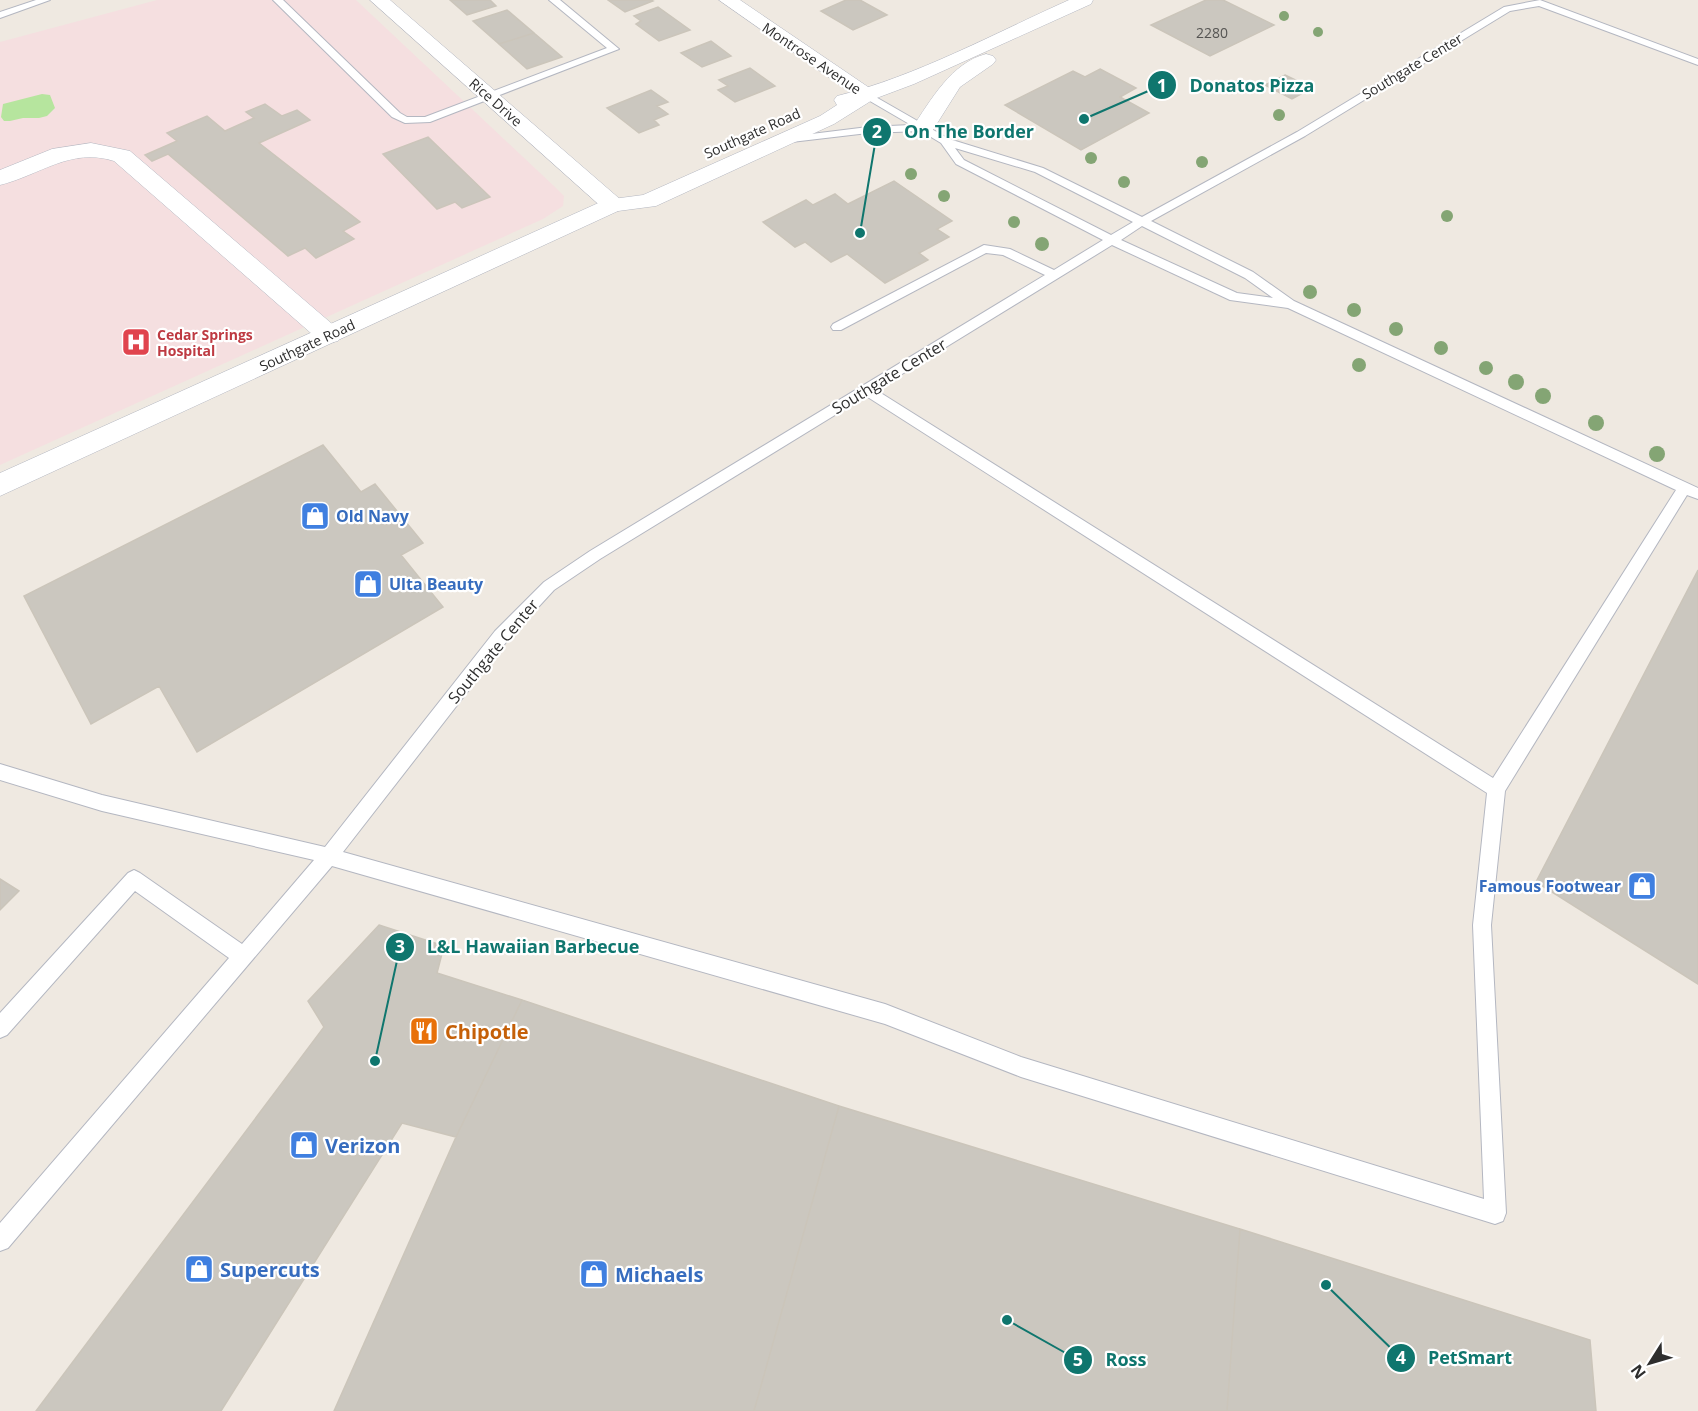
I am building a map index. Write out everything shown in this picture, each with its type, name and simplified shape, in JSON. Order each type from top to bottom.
[{"type":"street","name":"Rice Drive","points":[[379,0],[613,206]]},
{"type":"street","points":[[734,4],[761,0]]},
{"type":"street","name":"Southgate Road","points":[[613,206],[633,186],[811,107],[867,95],[907,80],[1084,0]]},
{"type":"street","name":"Montrose Avenue","points":[[734,4],[867,95]]},
{"type":"street","points":[[922,128],[952,83],[1054,14]]},
{"type":"street","name":"Southgate Road","points":[[0,485],[613,206],[648,201],[782,141],[827,120],[867,95]]},
{"type":"street","points":[[0,178],[69,151],[109,150],[122,156],[329,335]]},
{"type":"lane","points":[[0,15],[45,0]]},
{"type":"lane","points":[[278,0],[396,115],[405,120],[426,120],[614,49],[554,0]]},
{"type":"lane","name":"Southgate Center","points":[[0,1240],[329,856],[501,636],[549,586],[595,555],[1141,222],[1301,134],[1507,9],[1540,3],[1698,62]]},
{"type":"lane","points":[[0,772],[102,803],[329,856],[885,1014],[1021,1067],[1495,1214],[1482,925],[1496,789],[1691,491],[1290,304],[1249,275],[1039,170],[945,141],[867,95]]},
{"type":"lane","points":[[782,141],[868,130],[922,128]]},
{"type":"lane","points":[[945,141],[960,162],[1112,240],[1234,297],[1290,304]]},
{"type":"lane","points":[[837,327],[984,249],[1006,252],[1054,275]]},
{"type":"lane","points":[[867,390],[1496,789]]},
{"type":"lane","points":[[0,1028],[134,879],[243,956]]},
{"type":"shaded area","name":"Cedar Springs Hospital","points":[[157,0],[356,0],[555,187],[564,196],[563,206],[543,219],[0,465],[0,42]]},
{"type":"green space","points":[[42,94],[50,95],[55,108],[47,116],[10,121],[4,121],[1,117],[3,104]]},
{"type":"building","points":[[450,0],[490,0],[496,6],[467,15]]},
{"type":"building","points":[[608,0],[651,0],[653,1],[625,12]]},
{"type":"building","points":[[846,0],[860,0],[887,15],[853,30],[821,11]]},
{"type":"building","points":[[1206,0],[1223,0],[1274,25],[1210,56],[1151,25]]},
{"type":"building","points":[[658,7],[690,30],[659,41],[636,24],[641,21],[634,16]]},
{"type":"building","points":[[507,10],[534,33],[499,44],[473,21]]},
{"type":"building","points":[[534,33],[562,57],[527,69],[499,44]]},
{"type":"building","points":[[711,41],[731,56],[702,67],[681,53]]},
{"type":"building","points":[[750,68],[775,86],[735,102],[718,90],[728,86],[719,80]]},
{"type":"building","points":[[1100,69],[1136,88],[1120,97],[1149,113],[1081,150],[1005,105],[1073,71],[1085,77]]},
{"type":"building","points":[[1285,75],[1312,88],[1292,99],[1265,85]]},
{"type":"building","points":[[651,90],[668,102],[657,106],[668,114],[654,120],[659,125],[639,133],[607,108]]},
{"type":"building","points":[[265,104],[282,116],[297,110],[310,120],[259,143],[360,222],[343,231],[354,239],[316,258],[305,248],[288,256],[168,154],[152,161],[145,155],[177,141],[167,133],[207,116],[225,131],[254,118],[246,112]]},
{"type":"building","points":[[428,137],[490,197],[462,208],[455,202],[437,209],[383,154]]},
{"type":"building","points":[[894,181],[952,221],[937,229],[949,237],[919,253],[928,260],[885,283],[847,254],[831,262],[805,242],[795,247],[763,222],[806,200],[813,205],[835,194],[848,204]]},
{"type":"building","points":[[323,445],[361,492],[375,484],[423,543],[401,555],[443,607],[197,752],[159,686],[91,724],[24,596]]},
{"type":"building","points":[[1698,570],[1698,984],[1536,882]]},
{"type":"building","points":[[0,879],[19,891],[0,910]]},
{"type":"building","points":[[379,925],[444,946],[437,973],[522,1000],[456,1137],[402,1123],[221,1411],[36,1411],[324,1027],[308,1001]]},
{"type":"building","name":"Michaels","points":[[522,1000],[839,1106],[754,1411],[334,1411],[456,1137]]},
{"type":"building","points":[[839,1106],[1240,1229],[1227,1411],[754,1411]]},
{"type":"building","points":[[1240,1229],[1590,1340],[1596,1411],[1227,1411]]},
{"type":"place","name":"Donatos Pizza","points":[[1084,119]]},
{"type":"place","name":"On The Border","points":[[860,233]]},
{"type":"place","name":"Cedar Springs Hospital","points":[[136,342]]},
{"type":"place","name":"Old Navy","points":[[315,516]]},
{"type":"place","name":"Ulta Beauty","points":[[368,584]]},
{"type":"place","name":"Famous Footwear","points":[[1642,886]]},
{"type":"place","name":"Chipotle","points":[[424,1031]]},
{"type":"place","name":"L&L Hawaiian Barbecue","points":[[375,1061]]},
{"type":"place","name":"Verizon","points":[[304,1145]]},
{"type":"place","name":"Supercuts","points":[[199,1269]]},
{"type":"place","name":"Michaels","points":[[594,1274]]},
{"type":"place","name":"PetSmart","points":[[1326,1285]]},
{"type":"place","name":"Ross","points":[[1007,1320]]}]
